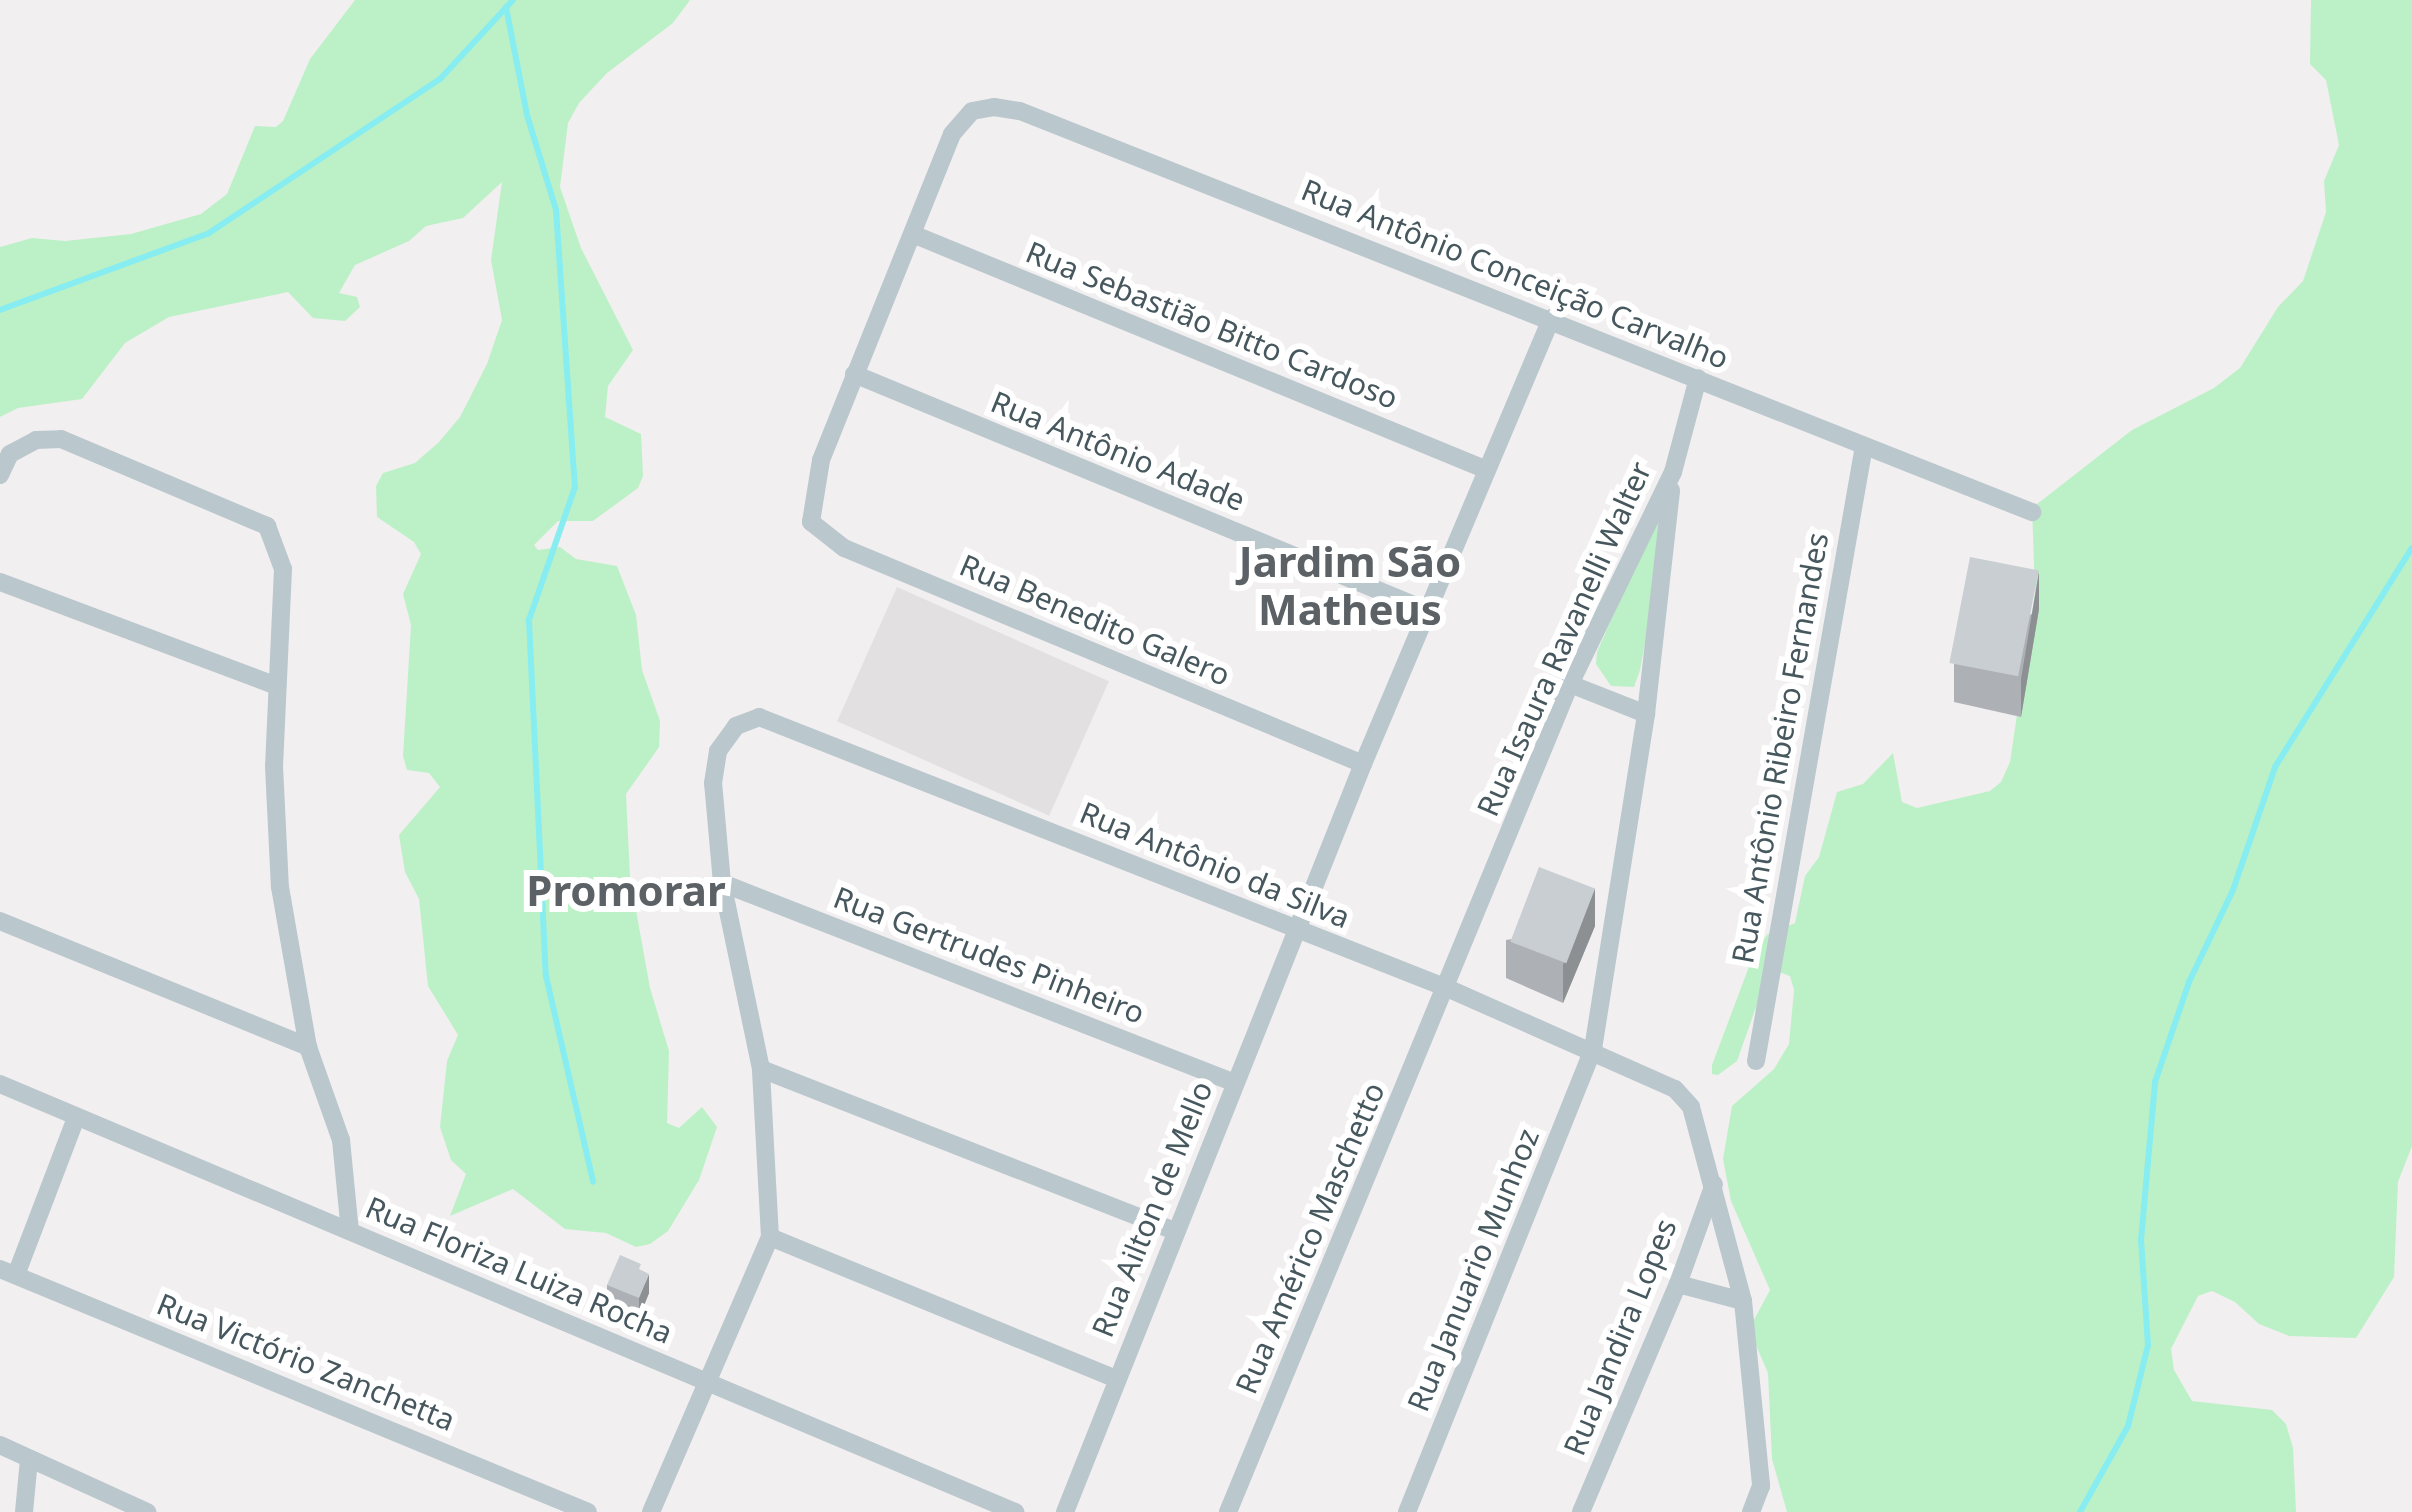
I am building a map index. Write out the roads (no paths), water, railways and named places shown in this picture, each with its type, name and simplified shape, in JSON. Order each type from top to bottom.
[{"type":"street","name":"Rua Antônio Conceição Carvalho","points":[[915,235],[952,134],[972,111],[1020,111],[2032,512]]},
{"type":"street","points":[[854,374],[915,235]]},
{"type":"street","name":"Rua Sebastião Bitto Cardoso","points":[[915,235],[1486,470]]},
{"type":"street","name":"Rua Ailton de Mello","points":[[1065,1512],[1363,764],[1551,318]]},
{"type":"street","name":"Rua Benedito Galero","points":[[854,374],[821,460],[811,523],[844,548],[1363,764]]},
{"type":"street","name":"Rua Antônio Adade","points":[[854,374],[1426,610]]},
{"type":"street","name":"Rua Isaura Ravanelli Walter","points":[[1447,988],[1570,684],[1673,472],[1698,378]]},
{"type":"street","points":[[0,475],[10,454],[35,440],[61,439],[179,484],[267,526],[283,569],[274,766],[280,887],[308,1047],[341,1140],[350,1231]]},
{"type":"street","name":"Rua Antônio Ribeiro Fernandes","points":[[1756,1061],[1864,446]]},
{"type":"street","name":"Rua Januario Munhoz","points":[[1407,1512],[1593,1049],[1646,714],[1673,472]]},
{"type":"street","points":[[0,582],[277,686]]},
{"type":"street","points":[[1570,684],[1646,714]]},
{"type":"street","name":"Rua Antônio da Silva","points":[[722,883],[713,783],[718,751],[736,725],[759,717],[1447,988],[1675,1089],[1691,1107],[1714,1184]]},
{"type":"street","points":[[651,1512],[770,1237],[761,1069],[722,883]]},
{"type":"street","name":"Rua Gertrudes Pinheiro","points":[[722,883],[1235,1083]]},
{"type":"street","points":[[0,921],[308,1047]]},
{"type":"street","name":"Rua Américo Maschetto","points":[[1228,1512],[1447,988]]},
{"type":"street","points":[[761,1069],[1176,1232]]},
{"type":"street","name":"Rua Floriza Luiza Rocha","points":[[0,1084],[1015,1512]]},
{"type":"street","points":[[8,1272],[76,1118]]},
{"type":"street","points":[[1714,1184],[1743,1301],[1761,1486],[1751,1512]]},
{"type":"street","name":"Rua Jandira Lopes","points":[[1581,1512],[1678,1284],[1714,1184]]},
{"type":"street","points":[[770,1237],[1117,1379]]},
{"type":"street","name":"Rua Victório Zanchetta","points":[[8,1272],[588,1512]]},
{"type":"street","points":[[1678,1284],[1743,1301]]},
{"type":"street","points":[[0,1445],[147,1512]]},
{"type":"street","points":[[24,1512],[29,1459]]},
{"type":"waterway","points":[[0,310],[209,233],[441,78],[513,0]]},
{"type":"waterway","points":[[506,7],[527,115],[556,210],[575,487],[529,620],[546,976],[593,1182]]},
{"type":"waterway","points":[[2080,1512],[2128,1426],[2148,1345],[2141,1240],[2155,1082],[2189,982],[2233,890],[2275,767],[2412,548]]},
{"type":"district","name":"Jardim São Matheus","points":[[1350,585]]},
{"type":"district","name":"Promorar","points":[[626,890]]}]
